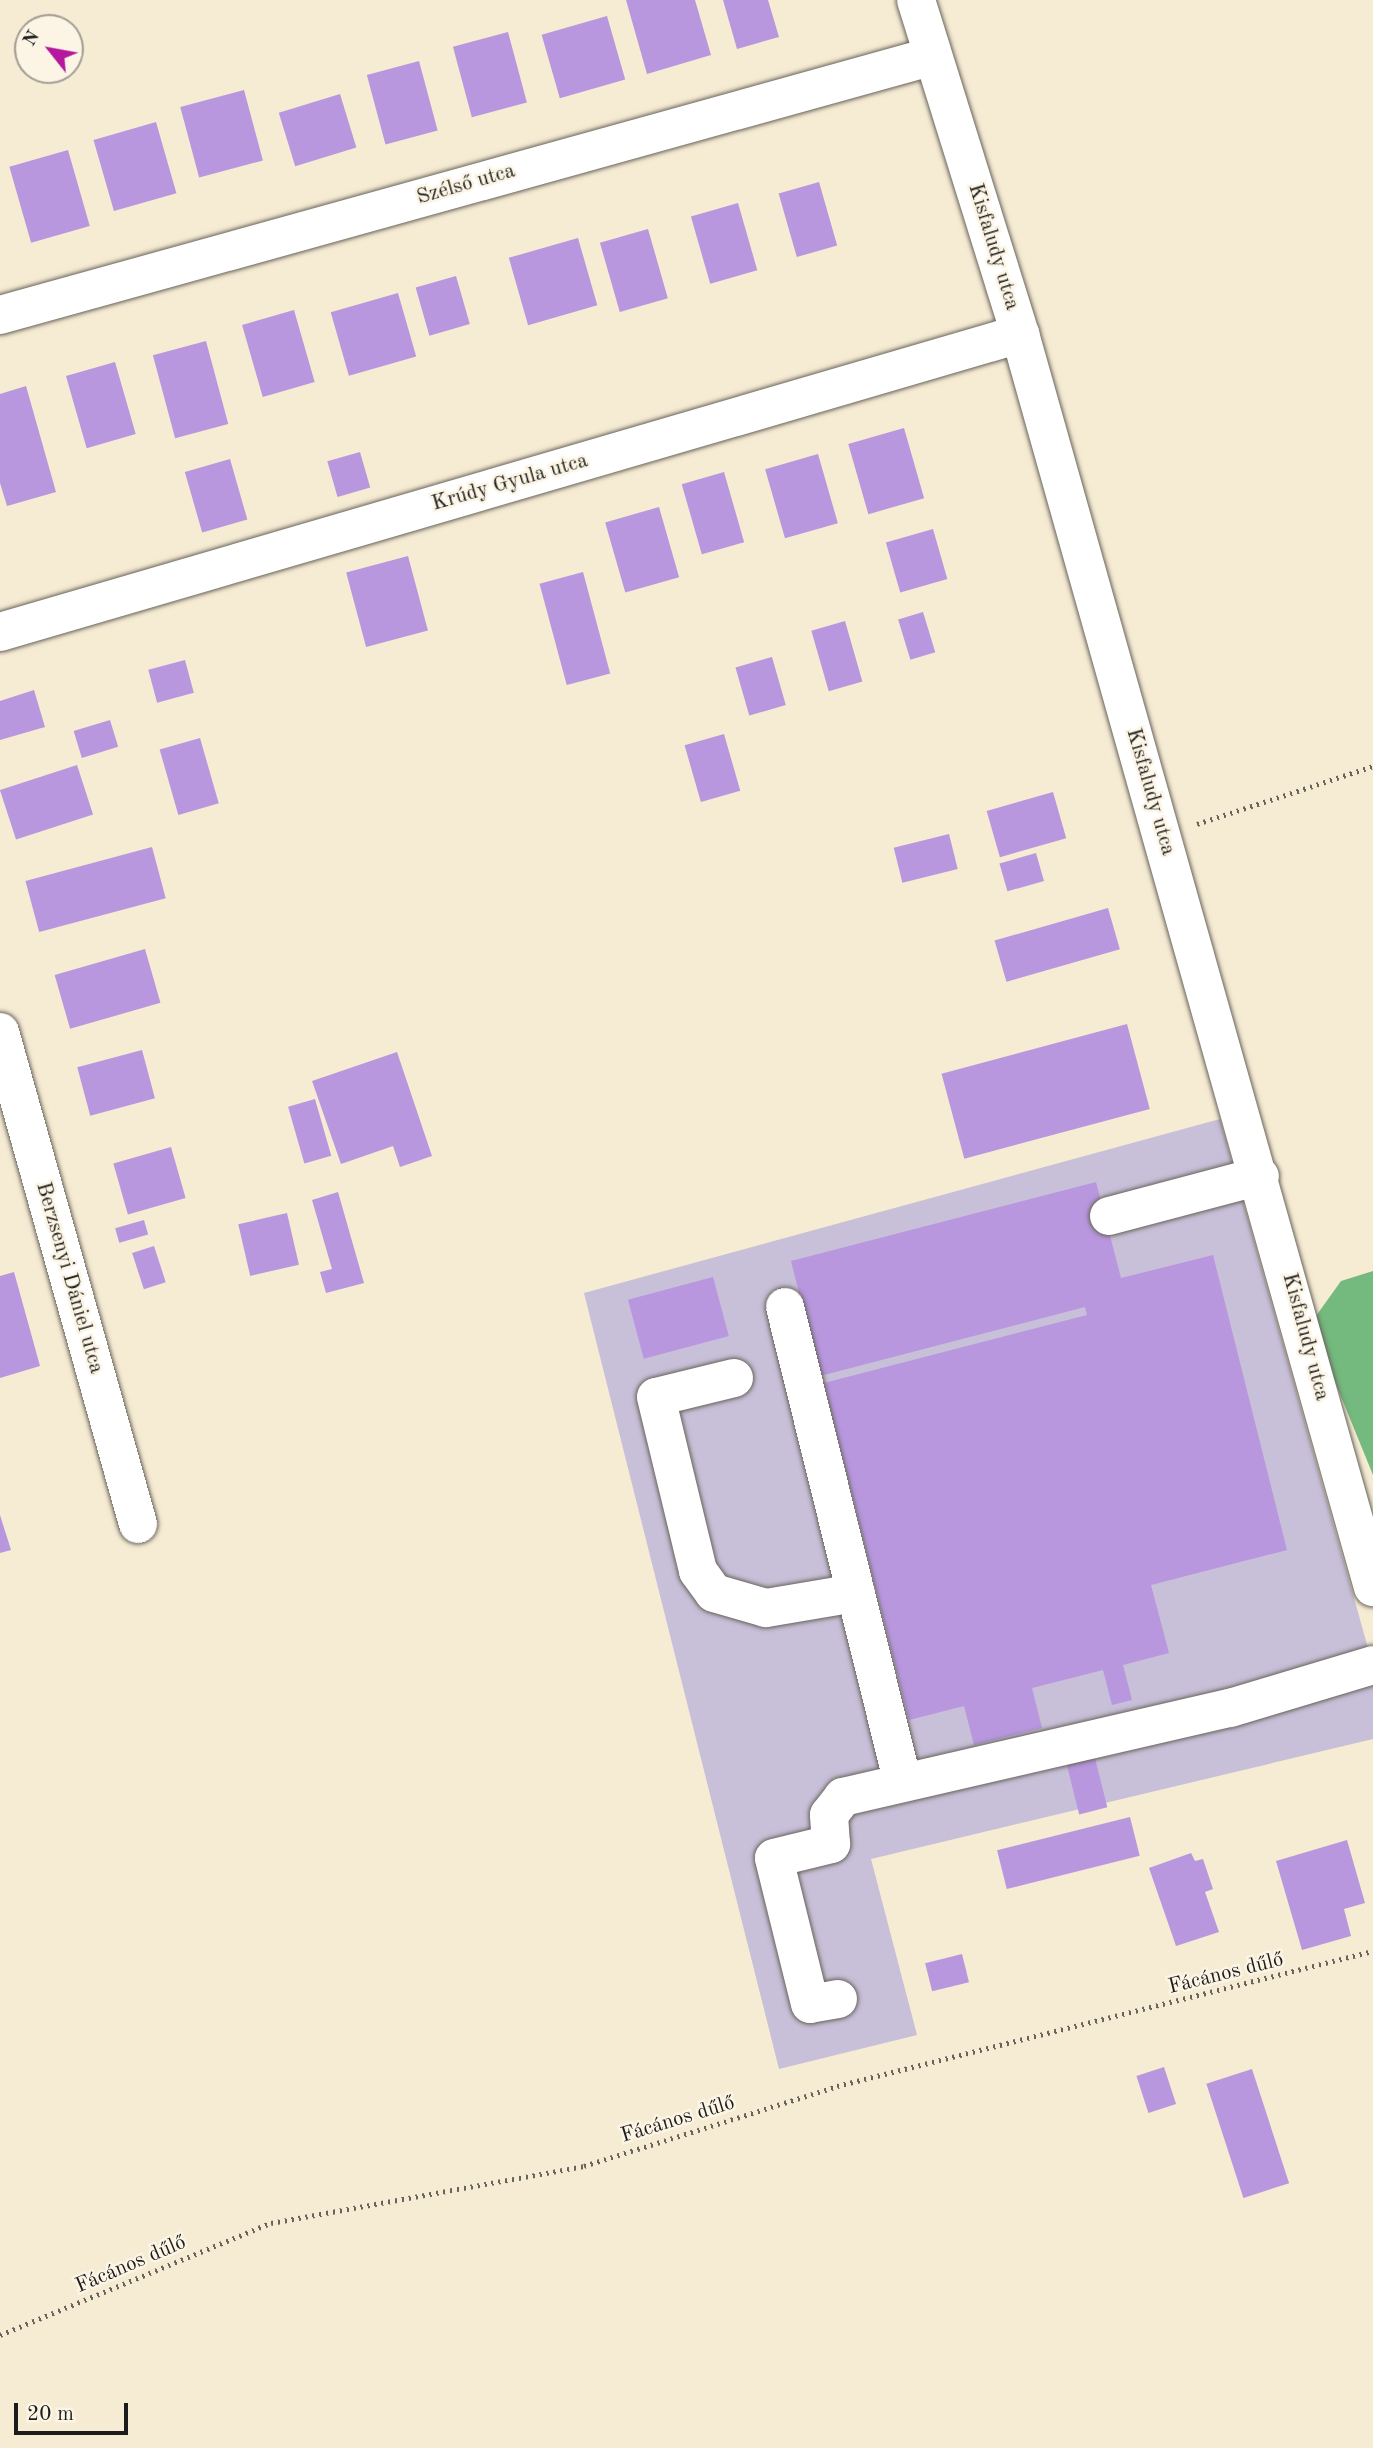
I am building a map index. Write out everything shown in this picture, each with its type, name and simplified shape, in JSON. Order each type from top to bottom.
[{"type":"street","name":"Kisfaludy utca","points":[[916,0],[1020,334],[1260,1177],[1373,1587]]},
{"type":"street","name":"Szélső utca","points":[[0,315],[933,56]]},
{"type":"street","name":"Krúdy Gyula utca","points":[[0,632],[1020,334]]},
{"type":"street","name":"Berzsenyi Dániel utca","points":[[0,1032],[138,1524]]},
{"type":"street","points":[[1109,1216],[1260,1177]]},
{"type":"street","points":[[785,1307],[903,1783]]},
{"type":"street","points":[[734,1378],[656,1397],[698,1571],[714,1592],[766,1608],[856,1592]]},
{"type":"street","points":[[838,1999],[810,2004],[774,1858],[831,1844],[828,1815],[842,1797],[1230,1708],[1373,1665]]},
{"type":"path","points":[[1163,835],[1373,766]]},
{"type":"path","name":"Fácános dűlő","points":[[0,2336],[271,2223],[584,2166],[837,2086],[1373,1951]]},
{"type":"shaded area","points":[[1220,1119],[1373,1666],[1373,1739],[871,1859],[917,2035],[779,2069],[584,1293]]},
{"type":"green space","points":[[1373,1271],[1373,1475],[1311,1323],[1341,1281]]},
{"type":"building","points":[[626,0],[695,0],[711,55],[647,74]]},
{"type":"building","points":[[723,0],[768,0],[779,37],[737,49]]},
{"type":"building","points":[[607,16],[625,79],[560,98],[542,35]]},
{"type":"building","points":[[508,32],[527,103],[472,117],[453,47]]},
{"type":"building","points":[[419,61],[438,131],[385,145],[367,75]]},
{"type":"building","points":[[244,90],[263,161],[199,178],[180,107]]},
{"type":"building","points":[[340,94],[356,148],[295,166],[279,113]]},
{"type":"building","points":[[156,122],[176,193],[114,211],[94,140]]},
{"type":"building","points":[[68,150],[90,226],[31,243],[9,167]]},
{"type":"building","points":[[819,182],[837,245],[797,257],[779,194]]},
{"type":"building","points":[[738,203],[757,270],[710,284],[691,217]]},
{"type":"building","points":[[648,229],[668,298],[620,312],[600,243]]},
{"type":"building","points":[[578,238],[597,305],[528,325],[509,258]]},
{"type":"building","points":[[456,276],[470,324],[429,336],[416,288]]},
{"type":"building","points":[[398,293],[416,356],[349,376],[331,312]]},
{"type":"building","points":[[294,310],[315,382],[263,397],[242,325]]},
{"type":"building","points":[[206,341],[228,424],[175,438],[153,355]]},
{"type":"building","points":[[115,362],[136,434],[87,448],[66,376]]},
{"type":"building","points":[[26,386],[56,492],[7,506],[0,483],[0,394]]},
{"type":"building","points":[[904,428],[924,498],[868,514],[848,444]]},
{"type":"building","points":[[360,452],[370,488],[338,497],[327,461]]},
{"type":"building","points":[[818,454],[838,523],[785,538],[765,469]]},
{"type":"building","points":[[230,459],[247,520],[202,533],[185,472]]},
{"type":"building","points":[[724,472],[744,542],[702,554],[682,484]]},
{"type":"building","points":[[659,507],[679,577],[625,593],[605,522]]},
{"type":"building","points":[[933,529],[947,579],[900,592],[886,543]]},
{"type":"building","points":[[408,556],[428,630],[366,647],[346,573]]},
{"type":"building","points":[[583,572],[610,673],[567,685],[540,584]]},
{"type":"building","points":[[923,612],[935,652],[910,660],[898,620]]},
{"type":"building","points":[[845,621],[862,682],[829,691],[811,631]]},
{"type":"building","points":[[772,657],[786,705],[749,716],[735,667]]},
{"type":"building","points":[[185,660],[194,693],[157,703],[148,670]]},
{"type":"building","points":[[34,690],[45,727],[0,740],[0,701]]},
{"type":"building","points":[[110,720],[118,747],[82,758],[74,731]]},
{"type":"building","points":[[724,734],[740,791],[701,802],[685,745]]},
{"type":"building","points":[[200,738],[219,803],[178,815],[160,750]]},
{"type":"building","points":[[77,765],[93,814],[16,839],[0,790]]},
{"type":"building","points":[[1053,792],[1066,838],[1000,857],[987,811]]},
{"type":"building","points":[[949,834],[958,869],[902,883],[894,848]]},
{"type":"building","points":[[152,847],[166,898],[39,932],[25,881]]},
{"type":"building","points":[[1036,853],[1044,881],[1007,891],[999,863]]},
{"type":"building","points":[[1108,908],[1120,949],[1006,982],[995,941]]},
{"type":"building","points":[[145,949],[160,1003],[70,1029],[55,975]]},
{"type":"building","points":[[1127,1024],[1150,1109],[964,1159],[942,1074]]},
{"type":"building","points":[[142,1050],[155,1098],[90,1116],[77,1067]]},
{"type":"building","points":[[397,1052],[432,1156],[400,1167],[393,1146],[341,1164],[312,1081]]},
{"type":"building","points":[[315,1099],[331,1156],[304,1163],[288,1107]]},
{"type":"building","points":[[171,1147],[186,1198],[128,1214],[113,1164]]},
{"type":"building","points":[[1096,1182],[1121,1278],[1213,1255],[1287,1550],[1151,1585],[1169,1653],[1123,1665],[1132,1700],[1112,1705],[1103,1670],[1032,1688],[1042,1728],[974,1745],[964,1706],[909,1720],[824,1383],[1087,1315],[1085,1307],[820,1376],[791,1261]]},
{"type":"building","points":[[338,1192],[364,1283],[326,1293],[320,1272],[332,1269],[312,1200]]},
{"type":"building","points":[[287,1213],[299,1265],[250,1276],[238,1224]]},
{"type":"building","points":[[144,1220],[148,1234],[119,1243],[115,1228]]},
{"type":"building","points":[[154,1246],[166,1282],[144,1289],[132,1253]]},
{"type":"building","points":[[14,1272],[40,1366],[0,1378],[0,1276]]},
{"type":"building","points":[[713,1277],[729,1336],[644,1359],[628,1300]]},
{"type":"building","points":[[0,1515],[11,1550],[0,1553]]},
{"type":"building","points":[[1094,1754],[1107,1807],[1079,1814],[1066,1761]]},
{"type":"building","points":[[1130,1817],[1140,1856],[1007,1889],[997,1850]]},
{"type":"building","points":[[1347,1840],[1365,1903],[1344,1909],[1351,1936],[1302,1950],[1276,1861]]},
{"type":"building","points":[[1191,1853],[1195,1861],[1203,1859],[1213,1889],[1205,1892],[1219,1932],[1176,1946],[1149,1868]]},
{"type":"building","points":[[962,1954],[969,1982],[932,1991],[925,1963]]},
{"type":"building","points":[[1164,2067],[1176,2104],[1148,2113],[1136,2076]]},
{"type":"building","points":[[1252,2069],[1289,2183],[1243,2198],[1206,2084]]}]
